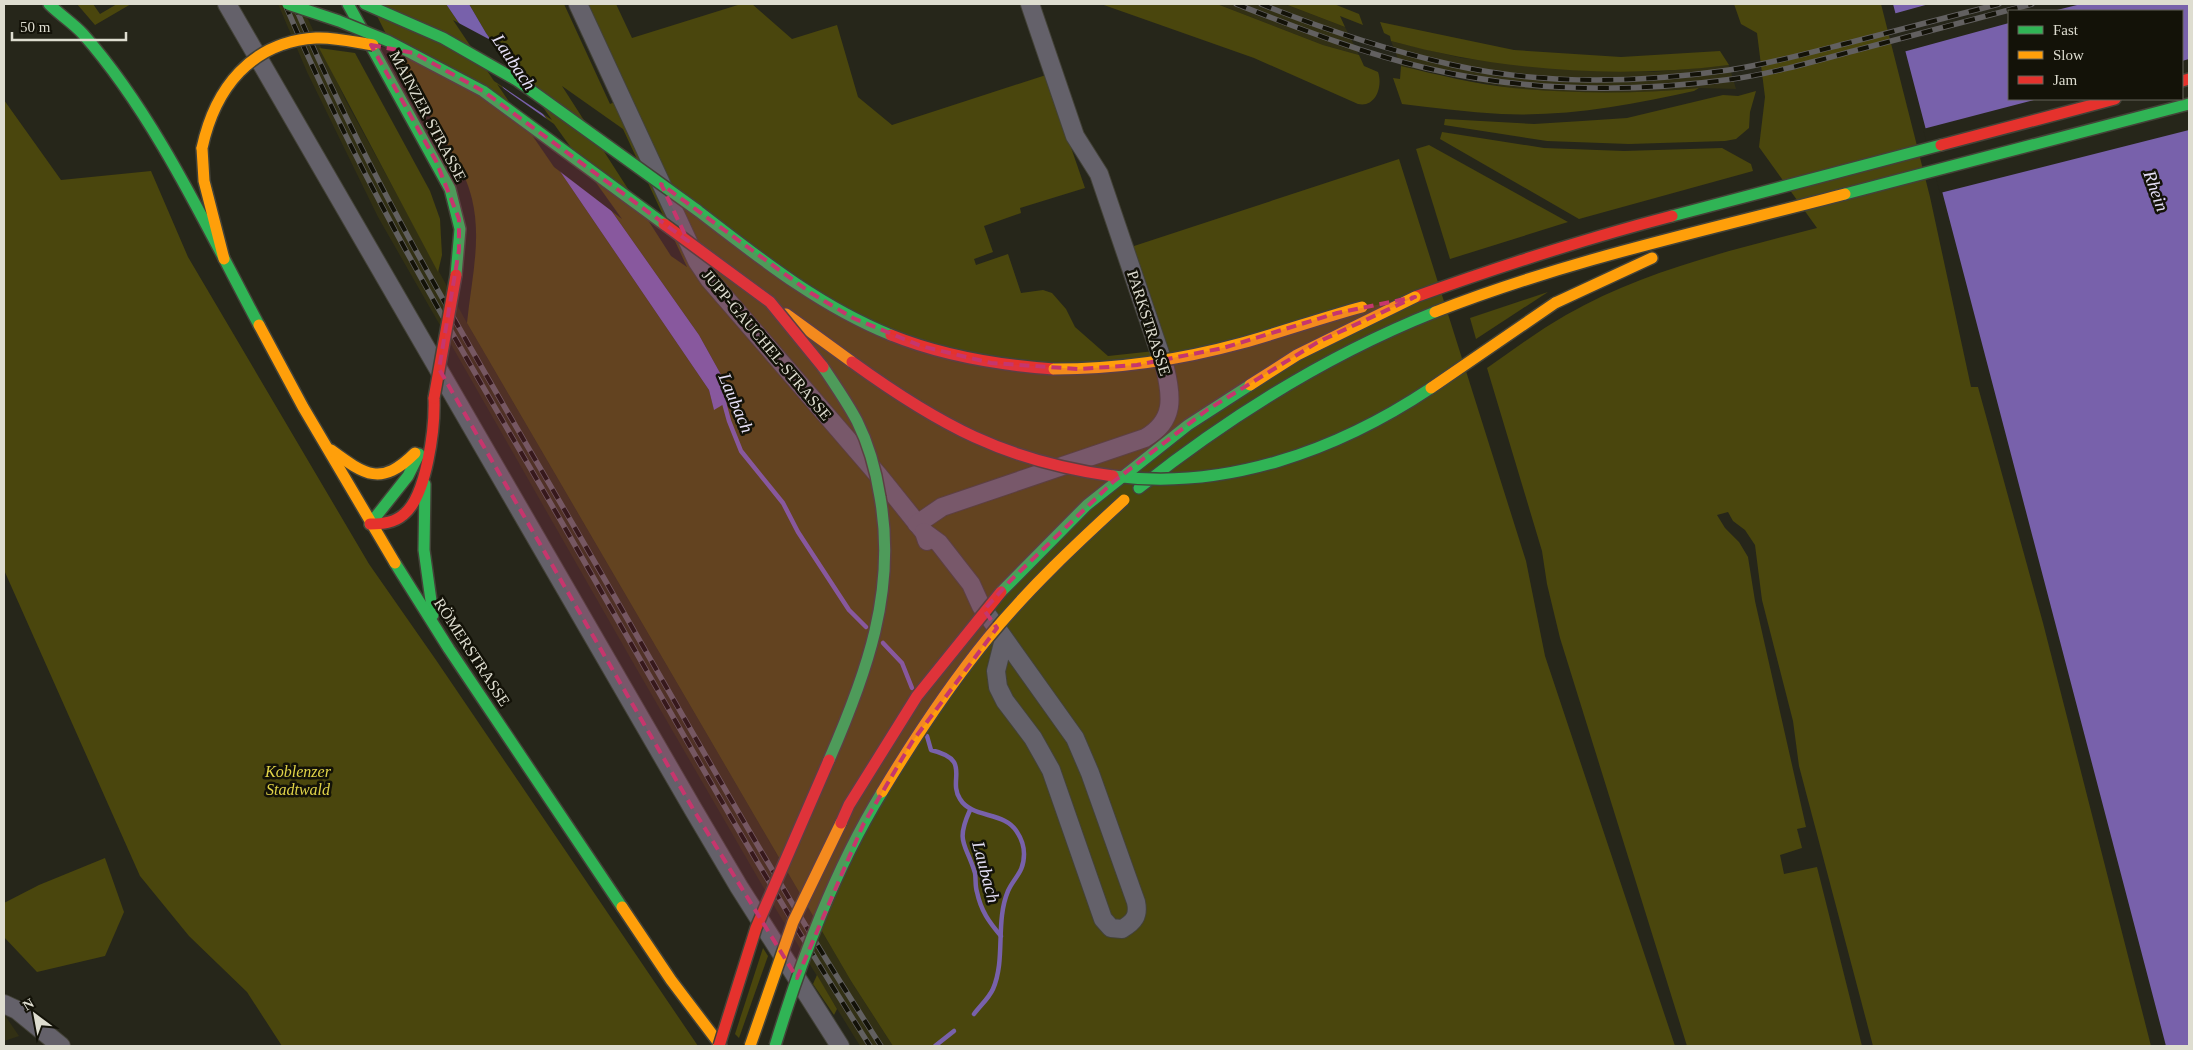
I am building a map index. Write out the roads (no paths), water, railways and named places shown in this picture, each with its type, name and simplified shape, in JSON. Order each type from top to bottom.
[{"type":"main road","points":[[49,4],[65,21],[76,27]]},
{"type":"main road","points":[[66,4],[76,27],[111,70],[142,114],[189,194],[224,259]]},
{"type":"main road","points":[[288,4],[352,24],[458,76],[514,112],[852,362],[920,408],[977,439],[1005,451],[1054,466],[1134,478],[1198,478],[1284,460],[1313,451],[1351,435],[1394,411],[1555,303],[1659,255]]},
{"type":"main road","name":"MAINZER STRASSE","points":[[348,4],[450,189],[460,229],[456,275],[434,398],[429,411],[422,444],[408,476],[370,524]]},
{"type":"main road","points":[[366,4],[440,36],[518,81],[784,275],[840,311],[884,332],[940,352],[991,363],[1039,368],[1078,370],[1137,365],[1223,348],[1337,313],[1415,297]]},
{"type":"main road","points":[[224,259],[205,186],[202,148],[208,118],[224,88],[235,75],[249,63],[277,48],[309,38],[323,38],[414,53]]},
{"type":"main road","points":[[750,1046],[773,974],[806,889],[858,788],[922,688],[965,633],[1010,581],[1052,538],[1149,452],[1207,410],[1318,342],[1415,297],[1505,264],[1589,238],[2111,100]]},
{"type":"main road","points":[[775,1046],[804,958],[847,857],[877,799],[912,742],[973,658],[1030,590],[1089,532],[1156,474],[1209,435],[1286,386],[1365,343],[1423,317],[1486,293],[1577,264],[2189,104]]},
{"type":"main road","points":[[1684,247],[1813,211],[1855,190]]},
{"type":"main road","name":"RÖMERSTRASSE","points":[[224,259],[325,446],[370,524],[435,626],[671,980],[720,1046]]},
{"type":"main road","points":[[720,1046],[756,928],[856,695],[878,622],[886,560],[885,524],[881,494],[875,467],[858,424],[832,379],[770,302]]},
{"type":"main road","name":"MAINZER STRASSE","points":[[370,524],[393,522],[405,514],[416,499],[424,475],[435,416],[434,398]]},
{"type":"main road","points":[[325,446],[359,469],[379,476],[393,473],[401,468],[422,444]]},
{"type":"main road","points":[[424,475],[426,495],[424,550],[435,626]]},
{"type":"street","points":[[227,4],[697,817],[840,1046]]},
{"type":"street","name":"JUPP-GAUCHEL-STRASSE","points":[[578,4],[655,172],[698,261],[709,279],[879,476],[920,528],[940,543],[953,559],[971,584],[982,606],[1004,639],[1063,719],[1083,753],[1138,909],[1135,918],[1122,928],[1111,928],[1102,919],[1051,770],[1032,738],[1001,695],[996,671],[1004,639]]},
{"type":"street","name":"PARKSTRASSE","points":[[920,528],[942,507],[1145,438],[1160,427],[1168,410],[1170,388],[1165,368],[1099,174],[1075,136],[1030,4]]},
{"type":"street","points":[[4,1004],[16,1010],[62,1046]]},
{"type":"water","points":[[446,4],[469,4],[486,33],[699,335],[734,398],[714,410],[709,390]]},
{"type":"water","name":"Rhein","points":[[1893,4],[2189,4],[2189,1046],[2166,1046]]},
{"type":"waterway","name":"Laubach","points":[[723,399],[729,421],[741,451],[783,503],[798,532],[849,610],[866,627]]},
{"type":"waterway","name":"Laubach","points":[[883,643],[902,663],[912,688]]},
{"type":"waterway","name":"Laubach","points":[[927,736],[931,750],[944,754],[955,765],[957,792],[965,805],[972,810],[1012,825],[1022,842],[1024,860],[1010,886],[1004,903],[997,977],[987,999],[974,1014]]},
{"type":"waterway","name":"Laubach","points":[[970,810],[963,830],[964,843],[975,873],[976,890],[983,911],[1001,936]]},
{"type":"waterway","name":"Laubach","points":[[935,1046],[954,1031]]},
{"type":"railway","points":[[285,4],[347,139],[453,335],[714,789],[870,1046]]},
{"type":"railway","points":[[294,4],[324,72],[357,139],[463,335],[801,919],[881,1046]]},
{"type":"railway","points":[[1236,4],[1306,31],[1426,68],[1502,82],[1579,88],[1656,87],[1733,79],[1811,62],[2008,10]]},
{"type":"railway","points":[[1261,4],[1355,38],[1453,65],[1521,76],[1591,80],[1660,78],[1744,68],[1999,4]]},
{"type":"railway","points":[[2009,10],[2032,4]]},
{"type":"park label","name":"Koblenzer Stadtwald","points":[[298,780]]}]
